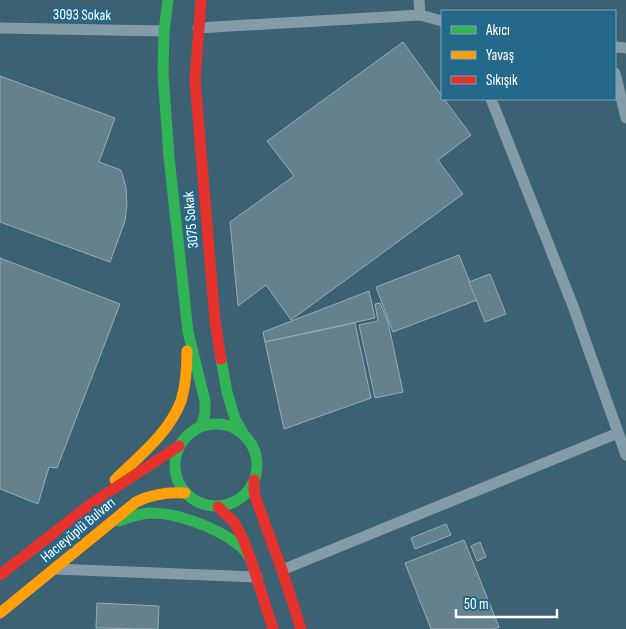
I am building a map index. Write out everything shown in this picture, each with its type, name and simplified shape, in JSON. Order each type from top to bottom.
[{"type":"street","name":"3075 Sokak","points":[[168,0],[164,31],[164,73],[169,148],[188,332],[205,401],[202,426]]},
{"type":"street","name":"3075 Sokak","points":[[201,0],[195,80],[214,321],[227,392],[235,419],[243,433]]},
{"type":"street","points":[[419,0],[420,14]]},
{"type":"street","points":[[198,28],[420,14],[441,22]]},
{"type":"street","name":"3093 Sokak","points":[[0,28],[164,31]]},
{"type":"street","points":[[616,77],[626,118]]},
{"type":"street","points":[[491,100],[573,306],[625,450]]},
{"type":"street","points":[[92,503],[164,430],[176,411],[184,386],[188,332]]},
{"type":"street","points":[[209,424],[221,424],[243,433],[252,444],[256,456],[257,468],[249,490],[230,504],[218,506],[206,505],[194,500],[185,493],[178,482],[175,470],[179,446],[187,436],[202,426],[209,424]]},
{"type":"street","points":[[282,570],[618,433]]},
{"type":"street","name":"Hacıeyüplü Bulvarı","points":[[0,575],[107,492],[179,446]]},
{"type":"street","points":[[254,480],[256,499],[301,629]]},
{"type":"street","name":"Hacıeyüplü Bulvarı","points":[[0,613],[141,499],[156,493],[185,493]]},
{"type":"street","points":[[218,506],[234,522],[243,539],[273,629]]},
{"type":"street","points":[[102,530],[130,516],[153,513],[162,514],[180,518],[228,537],[251,560]]},
{"type":"street","points":[[55,569],[257,577]]},
{"type":"building","points":[[403,42],[441,95],[441,100],[445,100],[471,135],[438,160],[463,194],[291,320],[266,285],[238,306],[230,222],[294,176],[267,141]]},
{"type":"building","points":[[0,76],[115,118],[99,162],[121,170],[126,187],[127,204],[125,221],[110,262],[0,222]]},
{"type":"building","points":[[459,255],[477,300],[393,332],[376,287]]},
{"type":"building","points":[[0,258],[120,304],[57,468],[49,467],[38,504],[0,489]]},
{"type":"building","points":[[490,274],[506,314],[485,322],[469,282]]},
{"type":"building","points":[[369,291],[375,318],[265,342],[263,332]]},
{"type":"building","points":[[380,303],[388,322],[403,392],[375,398],[359,325],[378,321],[375,304]]},
{"type":"building","points":[[355,323],[371,398],[284,429],[265,342]]},
{"type":"building","points":[[446,524],[451,535],[415,549],[411,538]]},
{"type":"building","points":[[464,540],[499,627],[494,629],[431,629],[405,563]]},
{"type":"building","points":[[480,542],[486,557],[477,561],[471,546]]},
{"type":"building","points":[[97,603],[159,606],[158,629],[96,628]]},
{"type":"traffic: fast","points":[[168,0],[164,31],[163,73],[169,157],[188,332],[205,401],[205,414],[201,426]]},
{"type":"traffic: fast","points":[[221,359],[227,392],[235,419],[243,433]]},
{"type":"traffic: fast","points":[[216,424],[232,427],[245,436],[254,449],[257,465],[254,481],[245,494],[232,503],[216,506],[200,503],[187,494],[178,481],[175,465],[178,449],[187,436],[200,427],[216,424]]},
{"type":"traffic: fast","points":[[119,521],[149,513],[182,518],[206,526],[227,537],[242,548],[251,560]]},
{"type":"traffic: slow","points":[[115,480],[152,444],[176,413],[184,389],[187,351]]},
{"type":"traffic: slow","points":[[0,613],[136,502],[160,494],[185,493]]},
{"type":"traffic: jam","points":[[201,0],[195,80],[215,321],[221,359]]},
{"type":"traffic: jam","points":[[0,575],[92,503],[179,446]]},
{"type":"traffic: jam","points":[[254,480],[256,499],[301,629]]},
{"type":"traffic: jam","points":[[218,507],[234,522],[243,539],[273,629]]}]
